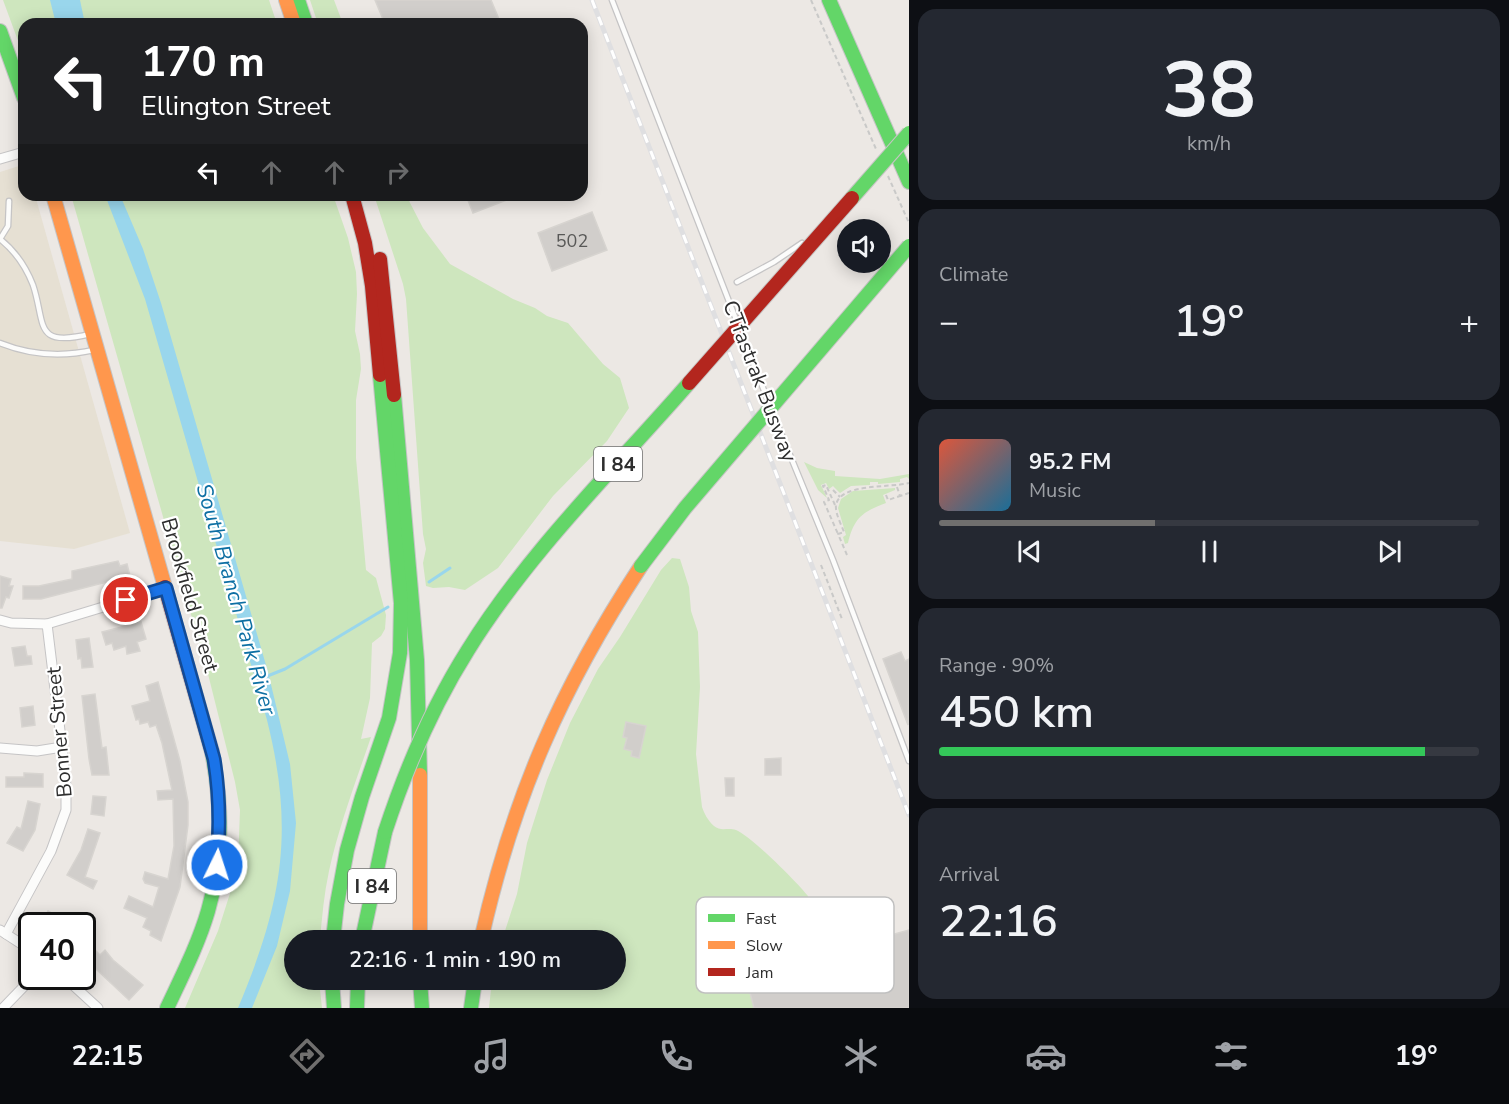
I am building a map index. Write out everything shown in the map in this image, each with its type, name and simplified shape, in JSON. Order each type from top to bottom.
[{"type":"main road","points":[[286,0],[292,18]]},
{"type":"main road","points":[[298,0],[304,18]]},
{"type":"main road","points":[[829,0],[909,182]]},
{"type":"main road","points":[[0,31],[18,81]]},
{"type":"main road","name":"I 84","points":[[364,930],[385,832],[407,770],[434,712],[466,653],[490,616],[565,523],[909,133]]},
{"type":"main road","name":"Brookfield Street","points":[[55,201],[214,759],[217,780],[220,822],[217,865],[208,911],[167,1008]]},
{"type":"main road","points":[[334,930],[341,873],[391,708],[398,674],[401,639],[400,590],[371,280],[363,235],[354,201]]},
{"type":"main road","points":[[366,201],[384,286],[415,627],[420,744],[420,930]]},
{"type":"main road","points":[[483,930],[504,850],[539,750],[580,664],[613,608],[641,566],[695,496],[909,246]]},
{"type":"main road","points":[[333,990],[334,1008]]},
{"type":"main road","points":[[357,1008],[358,990]]},
{"type":"main road","points":[[421,990],[422,1008]]},
{"type":"main road","points":[[471,1008],[474,990]]},
{"type":"street","points":[[0,159],[18,154]]},
{"type":"street","points":[[0,620],[11,623],[47,624],[166,588]]},
{"type":"street","name":"Bonner Street","points":[[3,932],[51,851],[66,810],[66,786],[47,624]]},
{"type":"street","points":[[0,748],[37,751],[62,747]]},
{"type":"street","points":[[3,932],[18,942]]},
{"type":"street","points":[[3,1008],[20,990]]},
{"type":"street","points":[[78,990],[98,1008]]},
{"type":"lane","name":"CTfastrak Busway","points":[[612,0],[794,467],[833,560],[909,761]]},
{"type":"lane","points":[[9,201],[8,226],[0,239],[15,254],[26,270],[36,297],[41,322],[47,333],[64,338],[93,333]]},
{"type":"lane","points":[[737,282],[788,253],[831,222]]},
{"type":"lane","points":[[0,343],[23,350],[48,353],[71,354],[97,349]]},
{"type":"path","points":[[811,0],[877,150]]},
{"type":"path","points":[[885,169],[909,223]]},
{"type":"path","points":[[836,508],[840,497],[854,489],[909,483]]},
{"type":"path","points":[[838,534],[844,532],[826,485],[823,486],[829,500],[825,502],[838,534],[847,555]]},
{"type":"path","points":[[897,486],[900,496]]},
{"type":"path","points":[[833,490],[840,497]]},
{"type":"path","points":[[886,495],[888,500],[909,492]]},
{"type":"path","points":[[821,565],[842,619]]},
{"type":"shaded area","points":[[18,166],[18,201],[37,201],[130,533],[74,549],[0,541],[0,172]]},
{"type":"green space","points":[[3,0],[269,0],[275,18],[18,18],[18,41]]},
{"type":"green space","points":[[310,0],[334,0],[341,18],[316,18]]},
{"type":"green space","points":[[73,201],[335,201],[348,238],[356,272],[355,331],[361,369],[356,400],[356,458],[366,570],[376,578],[386,615],[385,629],[381,636],[372,643],[370,698],[361,739],[371,737],[333,854],[321,930],[284,930],[284,990],[320,990],[322,1008],[185,1008],[218,931],[238,863],[240,810],[208,674]]},
{"type":"green space","points":[[376,201],[409,201],[423,228],[450,264],[547,316],[568,323],[603,364],[620,378],[629,408],[607,441],[553,496],[498,568],[465,590],[426,586],[423,563],[426,549],[403,284]]},
{"type":"green space","points":[[804,462],[817,468],[835,471],[835,476],[880,479],[909,474],[909,479],[907,477],[900,479],[900,482],[878,484],[878,482],[870,482],[870,485],[851,486],[840,493],[833,486],[829,489],[826,483],[821,485],[827,498],[818,490]]},
{"type":"green space","points":[[895,488],[883,495],[886,503],[860,517],[853,527],[848,543],[845,544],[843,537],[846,535],[838,508],[841,499],[853,491]]},
{"type":"green space","points":[[672,558],[680,559],[689,587],[691,611],[698,632],[700,687],[696,754],[702,807],[714,826],[719,829],[736,830],[743,834],[763,850],[808,896],[696,897],[696,993],[750,993],[754,1008],[489,1008],[491,990],[626,990],[626,930],[505,930],[517,894],[527,843],[547,780],[570,723],[598,669],[661,570]]},
{"type":"water","points":[[50,0],[80,0],[84,18],[54,18]]},
{"type":"water","name":"South Branch Park River","points":[[107,201],[123,201],[143,249],[161,303],[268,672],[290,764],[296,823],[290,891],[277,946],[252,1008],[238,1008],[265,934],[280,867],[282,833],[276,760],[267,720],[145,299]]},
{"type":"building","points":[[375,0],[491,0],[498,18],[382,18]]},
{"type":"building","points":[[468,201],[504,201],[473,213]]},
{"type":"building","points":[[592,212],[607,250],[552,271],[538,233]]},
{"type":"building","points":[[118,561],[120,566],[127,564],[130,576],[41,599],[23,599],[23,586],[39,586],[72,579],[72,571]]},
{"type":"building","points":[[0,576],[11,579],[9,586],[13,586],[2,608],[0,608]]},
{"type":"building","points":[[141,622],[146,639],[137,642],[140,651],[127,654],[126,646],[114,650],[112,643],[106,645],[102,632]]},
{"type":"building","points":[[89,638],[93,667],[82,668],[81,658],[78,659],[76,640]]},
{"type":"building","points":[[25,646],[27,656],[31,656],[32,664],[15,666],[12,648]]},
{"type":"building","points":[[901,652],[905,661],[909,659],[908,725],[883,659]]},
{"type":"building","points":[[158,682],[180,761],[188,802],[188,825],[180,887],[161,941],[150,935],[151,931],[143,927],[147,918],[124,908],[129,896],[153,907],[159,887],[145,883],[143,879],[145,872],[168,879],[174,846],[173,799],[158,800],[157,791],[172,790],[162,743],[156,725],[150,727],[148,722],[140,724],[139,719],[136,720],[132,706],[150,701],[146,686]]},
{"type":"building","points":[[95,694],[102,748],[106,747],[109,775],[92,775],[89,759],[82,696]]},
{"type":"building","points":[[33,706],[35,725],[22,727],[20,708]]},
{"type":"building","points":[[626,722],[646,726],[639,758],[631,756],[632,751],[624,749],[627,738],[623,737]]},
{"type":"building","points":[[781,758],[781,775],[765,775],[765,759]]},
{"type":"building","points":[[24,773],[43,774],[43,787],[6,787],[6,777],[24,777]]},
{"type":"building","points":[[725,778],[734,778],[734,796],[726,796]]},
{"type":"building","points":[[93,796],[106,797],[104,816],[91,814]]},
{"type":"building","points":[[28,801],[40,804],[35,830],[23,851],[7,843],[17,827],[21,829]]},
{"type":"building","points":[[88,829],[100,833],[85,877],[97,881],[93,889],[67,875],[81,850]]},
{"type":"building","points":[[909,930],[909,1008],[754,1008],[750,993],[894,993],[894,934]]},
{"type":"building","points":[[105,950],[113,960],[143,985],[129,1000],[96,969],[96,951],[100,955]]},
{"type":"waterway","points":[[429,582],[450,568]]},
{"type":"waterway","name":"South Branch Park River","points":[[265,677],[285,669],[388,607]]},
{"type":"railway","points":[[592,0],[909,815]]},
{"type":"traffic: fast","points":[[298,0],[304,18]]},
{"type":"traffic: fast","points":[[829,0],[909,182]]},
{"type":"traffic: fast","points":[[0,31],[18,81]]},
{"type":"traffic: fast","points":[[852,198],[909,133]]},
{"type":"traffic: fast","points":[[641,566],[685,508],[909,246]]},
{"type":"traffic: fast","points":[[334,930],[347,850],[389,718],[400,653],[401,603],[380,375]]},
{"type":"traffic: fast","points":[[385,832],[411,761],[431,716],[468,650],[492,614],[573,512],[689,383]]},
{"type":"traffic: fast","points":[[394,395],[417,660],[420,775]]},
{"type":"traffic: fast","points":[[167,1008],[204,924],[213,892],[218,852],[219,812],[212,752]]},
{"type":"traffic: fast","points":[[364,930],[385,832]]},
{"type":"traffic: fast","points":[[333,990],[334,1008]]},
{"type":"traffic: fast","points":[[357,1008],[358,990]]},
{"type":"traffic: fast","points":[[421,990],[422,1008]]},
{"type":"traffic: fast","points":[[471,1008],[474,990]]},
{"type":"traffic: slow","points":[[286,0],[292,18]]},
{"type":"traffic: slow","points":[[55,201],[165,587]]},
{"type":"traffic: slow","points":[[484,930],[508,838],[543,745],[587,656],[641,566]]},
{"type":"traffic: slow","points":[[420,775],[420,930]]},
{"type":"traffic: jam","points":[[689,383],[852,198]]},
{"type":"traffic: jam","points":[[354,201],[365,243],[372,286],[380,375]]},
{"type":"traffic: jam","points":[[380,259],[394,395]]},
{"type":"traffic: jam","points":[[165,587],[212,752]]},
{"type":"route","points":[[126,600],[166,588],[214,759],[220,822],[217,865]]}]
